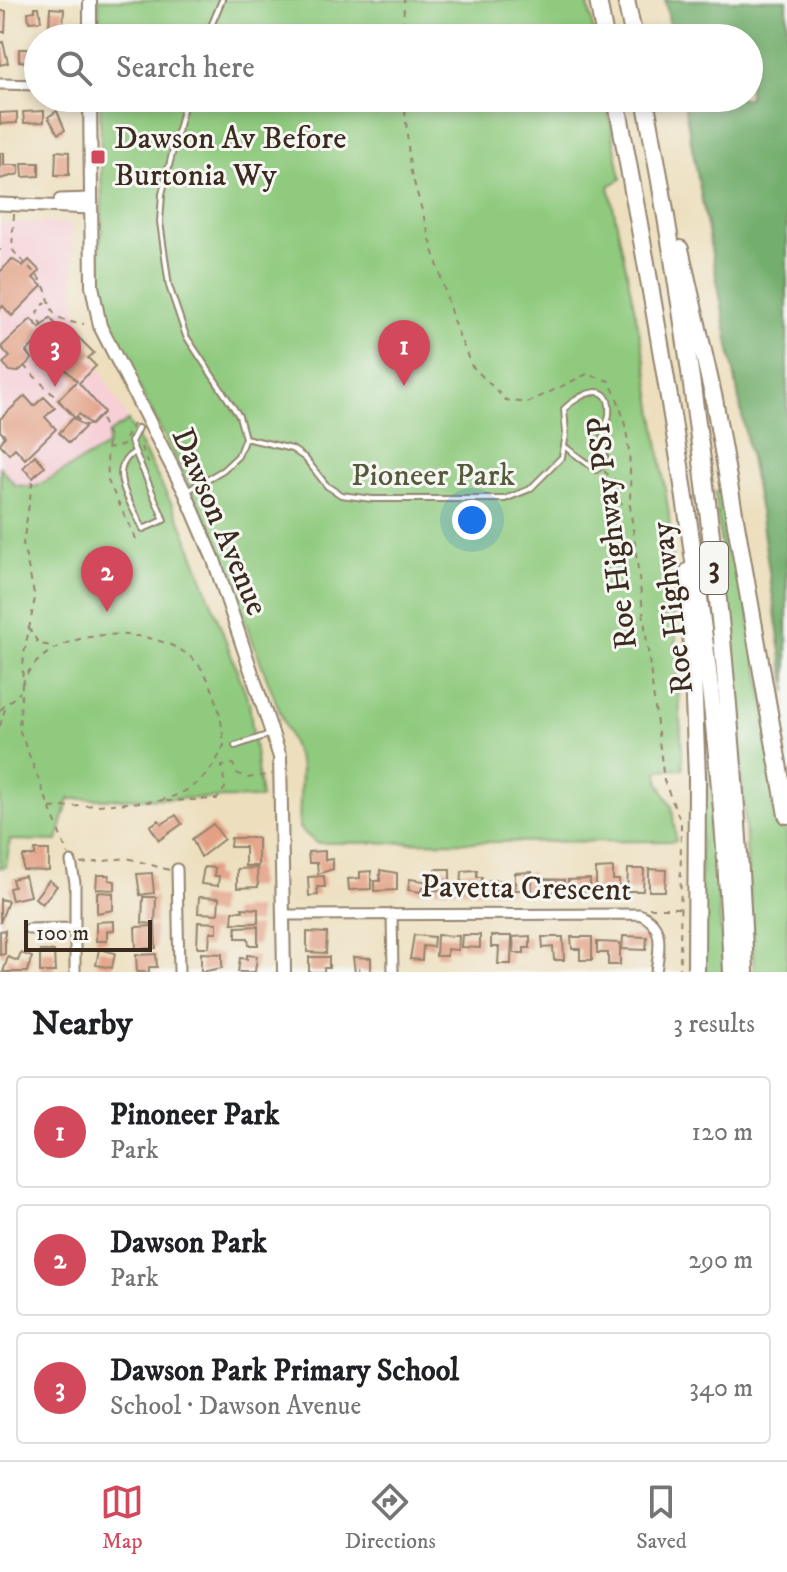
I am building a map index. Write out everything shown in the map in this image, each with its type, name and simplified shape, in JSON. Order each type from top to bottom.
[{"type":"highway","points":[[598,0],[602,24]]},
{"type":"highway","points":[[626,0],[631,24]]},
{"type":"highway","name":"Roe Highway","points":[[619,112],[689,505],[716,732],[732,972]]},
{"type":"highway","name":"Roe Highway","points":[[648,112],[712,548],[730,729],[745,972]]},
{"type":"highway","points":[[658,166],[707,362],[787,815]]},
{"type":"highway","points":[[689,505],[697,789],[696,972]]},
{"type":"main road","points":[[90,0],[90,24]]},
{"type":"main road","name":"Dawson Avenue","points":[[90,112],[92,286],[100,326],[185,492],[214,560],[273,733],[283,786],[284,972]]},
{"type":"street","points":[[0,84],[24,85]]},
{"type":"street","points":[[0,204],[90,204]]},
{"type":"street","points":[[72,864],[75,972]]},
{"type":"street","points":[[177,869],[179,972]]},
{"type":"street","name":"Pavetta Crescent","points":[[392,914],[393,972]]},
{"type":"street","name":"Pavetta Crescent","points":[[284,915],[643,915],[660,935],[656,972]]},
{"type":"street","points":[[29,929],[75,928]]},
{"type":"lane","points":[[212,24],[222,0]]},
{"type":"lane","points":[[182,112],[162,194],[160,222],[169,286],[186,336],[239,416],[245,438],[238,456],[231,463],[185,492]]},
{"type":"lane","points":[[245,438],[292,449],[305,458],[327,486],[341,495],[372,499],[505,499],[530,489],[555,467],[564,446],[564,409],[584,392],[598,393],[605,398],[609,412],[603,440],[607,460],[602,467],[589,468],[564,446]]},
{"type":"lane","points":[[135,452],[122,462],[119,474],[143,529],[164,520],[135,452],[131,437],[138,428]]},
{"type":"lane","points":[[235,746],[273,733]]},
{"type":"path","points":[[403,24],[404,0]]},
{"type":"path","name":"Roe Highway PSP","points":[[405,112],[410,168],[453,320],[471,365],[506,400],[527,403],[587,374],[609,381],[623,407],[632,458],[630,505],[664,781],[681,822],[680,972]]},
{"type":"path","points":[[14,212],[11,247],[41,282],[47,302],[56,316],[84,324]]},
{"type":"path","points":[[42,326],[37,312],[47,302]]},
{"type":"path","points":[[41,346],[52,355]]},
{"type":"path","points":[[24,366],[84,425],[91,425],[100,416],[109,437],[107,449]]},
{"type":"path","points":[[602,467],[620,485],[620,503],[630,505]]},
{"type":"path","points":[[39,472],[33,478],[23,544],[35,594],[21,691],[20,737],[72,864],[127,858],[165,871],[177,869]]},
{"type":"path","points":[[28,626],[39,644],[56,646]]},
{"type":"path","points":[[22,686],[29,672],[56,646],[78,637],[127,636],[170,646],[187,654],[205,673],[211,689],[223,737],[221,751],[201,782],[182,795],[159,801]]},
{"type":"path","points":[[0,726],[5,707],[21,691]]},
{"type":"path","points":[[0,710],[1,706],[5,707]]},
{"type":"path","points":[[221,751],[235,746]]},
{"type":"path","points":[[49,808],[62,804],[217,799],[225,788],[222,766],[233,764],[236,773],[248,778],[275,774]]},
{"type":"path","points":[[643,915],[650,908],[680,908]]},
{"type":"shaded area","points":[[0,223],[67,223],[72,226],[73,295],[91,353],[128,421],[109,433],[107,446],[34,487],[15,485],[0,467]]},
{"type":"green space","points":[[99,0],[587,0],[592,24],[99,24]]},
{"type":"green space","points":[[665,0],[787,0],[787,692],[761,517],[686,112],[763,112],[763,24],[669,24]]},
{"type":"green space","name":"Pioneer Park","points":[[100,112],[609,112],[621,179],[609,186],[648,374],[669,515],[683,769],[658,770],[659,783],[672,807],[676,841],[316,843],[299,828],[301,767],[204,514],[109,329],[98,272],[102,227]]},
{"type":"green space","points":[[128,421],[181,522],[249,702],[261,798],[69,799],[57,841],[10,840],[6,867],[0,868],[0,467],[15,485],[35,487],[107,446],[109,433]]},
{"type":"green space","points":[[728,490],[787,837],[787,972],[754,972],[736,681],[715,492]]},
{"type":"green space","points":[[701,673],[724,972],[700,972]]},
{"type":"building","points":[[35,7],[39,7],[41,21],[29,22],[28,12],[35,11]]},
{"type":"building","points":[[50,8],[64,9],[63,24],[49,24]]},
{"type":"building","points":[[0,11],[6,11],[5,32],[0,32]]},
{"type":"building","points":[[3,42],[8,63],[0,65],[0,43]]},
{"type":"building","points":[[19,49],[24,49],[24,62],[19,61]]},
{"type":"building","points":[[17,112],[17,123],[0,124],[0,113]]},
{"type":"building","points":[[23,112],[44,112],[44,122],[24,123]]},
{"type":"building","points":[[57,112],[65,130],[58,134],[48,117]]},
{"type":"building","points":[[56,151],[69,152],[69,175],[55,175]]},
{"type":"building","points":[[0,153],[4,153],[4,165],[19,165],[19,174],[0,179]]},
{"type":"building","points":[[22,163],[39,163],[39,176],[23,177]]},
{"type":"building","points":[[12,259],[23,266],[29,260],[40,271],[33,278],[42,286],[12,316],[3,306],[0,309],[0,272]]},
{"type":"building","points":[[50,318],[61,330],[45,345],[39,339],[26,352],[32,359],[18,372],[10,371],[3,363],[10,357],[1,347],[31,319],[40,328]]},
{"type":"building","points":[[70,329],[94,353],[88,358],[96,366],[79,383],[104,412],[91,425],[79,414],[75,418],[58,400],[77,381],[47,351]]},
{"type":"building","points":[[25,396],[34,406],[44,397],[55,408],[45,417],[56,429],[25,459],[15,448],[9,454],[0,444],[5,436],[0,431],[0,419]]},
{"type":"building","points":[[73,418],[85,427],[69,443],[59,433]]},
{"type":"building","points":[[35,455],[45,466],[33,478],[23,468]]},
{"type":"building","points":[[176,815],[182,824],[159,840],[150,826],[159,820],[162,824]]},
{"type":"building","points":[[213,824],[224,839],[201,857],[192,839]]},
{"type":"building","points":[[231,838],[258,838],[258,866],[245,866],[245,847],[230,847]]},
{"type":"building","points":[[35,850],[49,850],[49,871],[23,870],[23,856],[35,856]]},
{"type":"building","points":[[325,851],[325,860],[333,859],[333,869],[318,874],[317,863],[309,863],[308,852]]},
{"type":"building","points":[[204,867],[215,868],[214,876],[219,876],[218,886],[201,884]]},
{"type":"building","points":[[257,868],[258,887],[237,888],[237,869]]},
{"type":"building","points":[[613,868],[613,880],[619,880],[619,889],[596,892],[596,869]]},
{"type":"building","points":[[435,869],[450,869],[450,883],[458,883],[457,890],[434,890]]},
{"type":"building","points":[[628,869],[644,869],[643,891],[627,891]]},
{"type":"building","points":[[649,869],[666,870],[665,891],[649,891]]},
{"type":"building","points":[[380,870],[397,873],[397,890],[374,891],[374,881],[380,881]]},
{"type":"building","points":[[477,870],[477,877],[482,877],[481,892],[461,891],[462,871]]},
{"type":"building","points":[[371,871],[371,889],[349,890],[348,879],[360,878],[360,872]]},
{"type":"building","points":[[532,872],[532,890],[515,890],[515,873]]},
{"type":"building","points":[[152,873],[154,893],[140,895],[137,874]]},
{"type":"building","points":[[97,875],[109,875],[109,880],[115,881],[115,890],[96,889]]},
{"type":"building","points":[[25,876],[30,896],[12,900],[9,888],[14,887],[12,879]]},
{"type":"building","points":[[324,876],[325,887],[317,887],[318,895],[309,896],[308,877]]},
{"type":"building","points":[[410,879],[430,882],[428,889],[422,887],[421,892],[408,890]]},
{"type":"building","points":[[543,879],[564,880],[563,892],[542,891]]},
{"type":"building","points":[[590,879],[590,891],[569,892],[568,880]]},
{"type":"building","points":[[49,880],[57,886],[42,904],[35,898]]},
{"type":"building","points":[[489,880],[510,881],[510,892],[489,891]]},
{"type":"building","points":[[97,892],[113,893],[113,910],[97,913]]},
{"type":"building","points":[[143,897],[156,897],[155,924],[142,923]]},
{"type":"building","points":[[199,897],[219,898],[218,914],[198,913]]},
{"type":"building","points":[[0,899],[8,901],[0,923]]},
{"type":"building","points":[[242,908],[258,909],[258,923],[232,923],[233,911],[243,911]]},
{"type":"building","points":[[114,921],[114,930],[107,931],[107,941],[96,941],[96,922]]},
{"type":"building","points":[[198,922],[217,923],[217,932],[210,932],[209,947],[197,947]]},
{"type":"building","points":[[155,926],[156,948],[136,949],[135,927]]},
{"type":"building","points":[[258,926],[258,945],[249,945],[248,938],[236,938],[236,927]]},
{"type":"building","points":[[5,930],[5,954],[0,955],[0,931]]},
{"type":"building","points":[[307,932],[327,933],[326,953],[307,952]]},
{"type":"building","points":[[414,935],[434,937],[433,947],[423,946],[422,960],[410,959]]},
{"type":"building","points":[[437,935],[459,936],[458,950],[447,949],[447,956],[436,956]]},
{"type":"building","points":[[462,935],[480,935],[480,948],[461,947]]},
{"type":"building","points":[[491,936],[512,936],[511,964],[498,964],[499,947],[491,947]]},
{"type":"building","points":[[530,936],[530,948],[524,948],[524,953],[514,953],[513,937]]},
{"type":"building","points":[[623,936],[647,937],[646,950],[622,949]]},
{"type":"building","points":[[542,937],[563,937],[564,960],[554,960],[553,947],[543,948]]},
{"type":"building","points":[[571,937],[592,937],[592,960],[580,960],[580,949],[572,949]]},
{"type":"building","points":[[597,942],[620,943],[620,965],[608,965],[608,953],[597,953]]},
{"type":"building","points":[[99,949],[115,953],[112,968],[96,965]]},
{"type":"building","points":[[40,951],[54,951],[55,972],[40,972]]},
{"type":"building","points":[[21,953],[32,957],[27,972],[3,972],[8,957],[18,961]]},
{"type":"building","points":[[201,953],[222,954],[222,968],[201,972]]},
{"type":"building","points":[[156,954],[157,967],[149,967],[149,972],[137,972],[136,955]]},
{"type":"building","points":[[247,955],[257,956],[255,972],[238,972],[240,958],[247,959]]},
{"type":"building","points":[[309,957],[329,957],[329,968],[324,968],[324,972],[309,972]]},
{"type":"building","points":[[353,957],[371,958],[371,972],[360,972],[359,968],[359,972],[355,972]]},
{"type":"place","name":"Dawson Av Before Burtonia Wy","points":[[98,157]]},
{"type":"place","name":"Pinoneer Park","points":[[404,386]]},
{"type":"place","name":"Dawson Park Primary School","points":[[55,387]]},
{"type":"place","name":"Dawson Park","points":[[107,612]]}]
